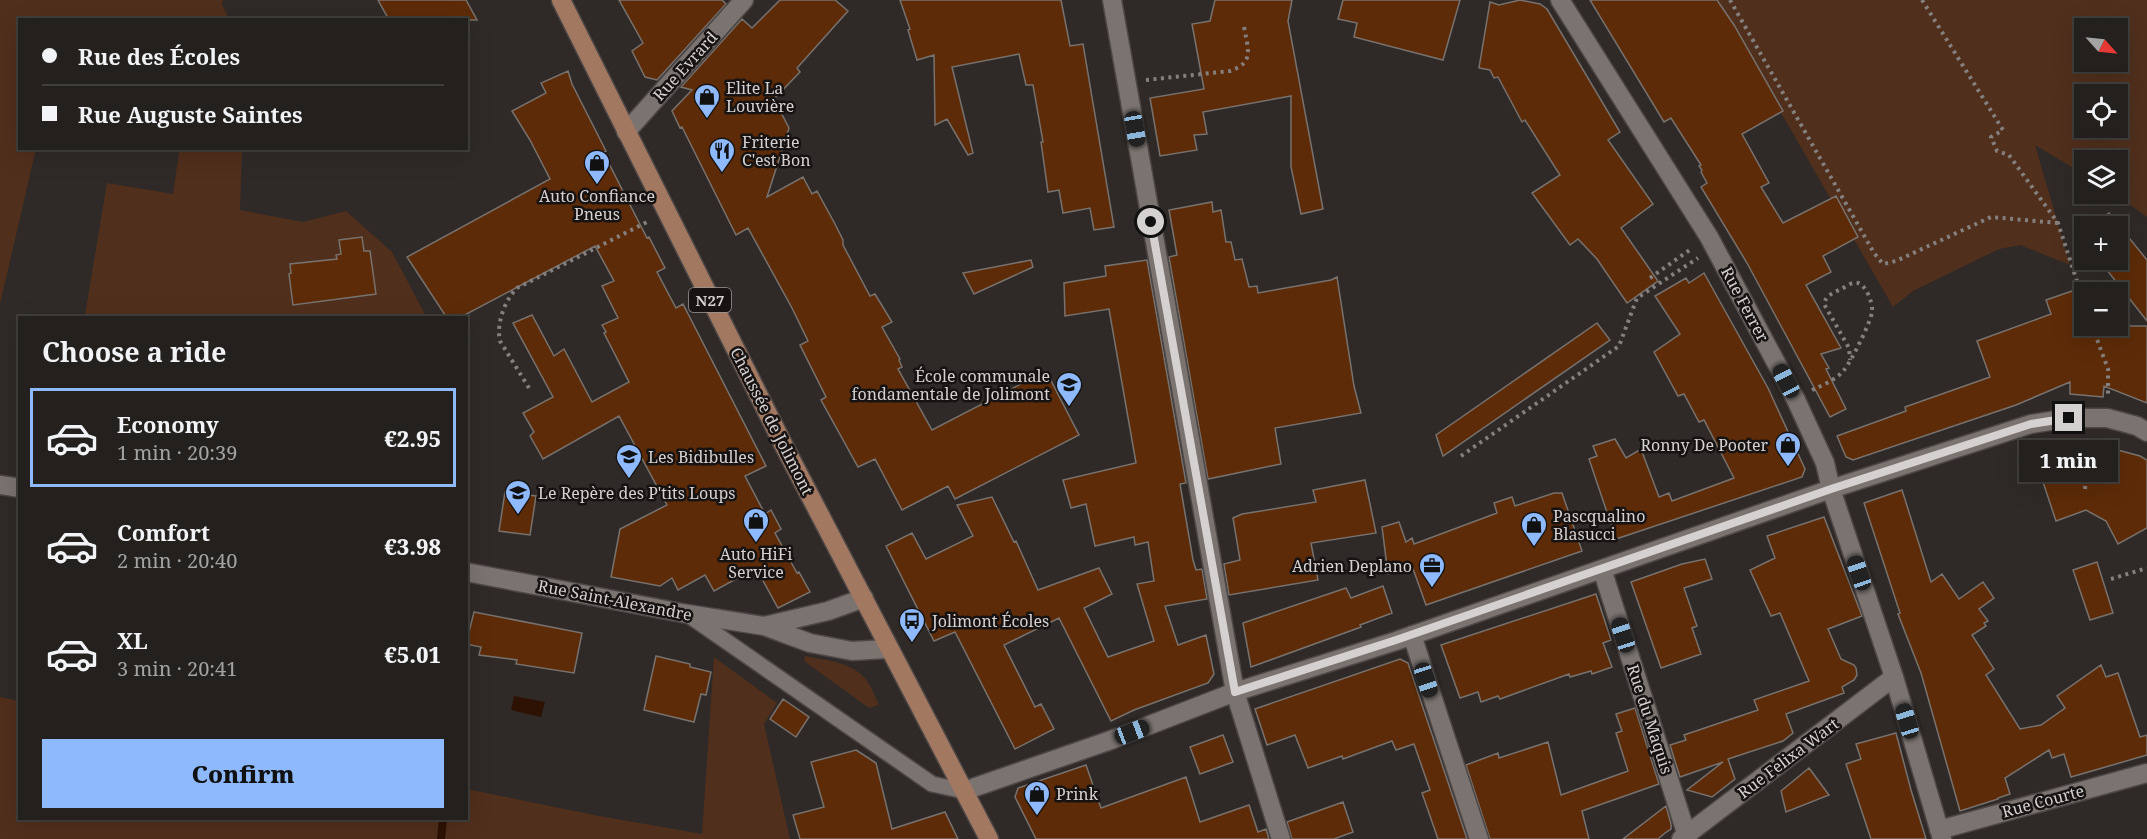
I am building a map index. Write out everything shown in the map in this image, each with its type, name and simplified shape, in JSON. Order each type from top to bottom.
[{"type":"main road","name":"Chaussée de Jolimont","points":[[561,0],[784,446],[989,839]]},
{"type":"street","name":"Rue Evrard","points":[[626,132],[744,0]]},
{"type":"street","points":[[1112,0],[1235,692],[1281,839]]},
{"type":"street","name":"Rue Ferrer","points":[[1560,0],[1712,243],[1796,399],[1825,463],[1831,489],[1894,677],[1941,835]]},
{"type":"street","points":[[964,791],[1111,740],[1235,692],[1412,635],[1831,489],[2031,424],[2069,418],[2100,418],[2137,426],[2147,432]]},
{"type":"street","points":[[0,485],[18,488]]},
{"type":"street","name":"Rue du Maquis","points":[[1602,569],[1686,837]]},
{"type":"street","name":"Rue Saint-Alexandre","points":[[468,572],[687,614],[764,626],[810,643],[852,651],[888,649]]},
{"type":"street","name":"Rue Saint-Alexandre","points":[[764,626],[828,611],[864,598]]},
{"type":"street","points":[[1412,635],[1479,839]]},
{"type":"street","name":"Rue Felixa Wart","points":[[1686,837],[1894,677]]},
{"type":"street","name":"Rue Courte","points":[[1941,835],[2147,773]]},
{"type":"lane","points":[[687,614],[932,784],[964,791]]},
{"type":"path","points":[[1730,0],[1874,253],[1883,264],[1896,261],[1992,217],[2058,224]]},
{"type":"path","points":[[1922,0],[2003,130],[1991,137],[1997,151],[2009,155],[2058,224],[2077,282]]},
{"type":"path","points":[[1127,82],[1230,71],[1240,67],[1246,63],[1248,56],[1244,26]]},
{"type":"path","points":[[529,388],[500,340],[498,332],[498,324],[512,292],[666,212]]},
{"type":"path","points":[[1650,278],[1712,243]]},
{"type":"path","points":[[1461,456],[1619,346],[1637,298],[1712,243]]},
{"type":"path","points":[[1796,399],[1839,375],[1850,360],[1872,311],[1872,304],[1859,283],[1854,282],[1827,297],[1824,304],[1849,348],[1850,360]]},
{"type":"path","points":[[2085,489],[2108,369],[2096,336]]},
{"type":"path","points":[[2111,579],[2147,568]]},
{"type":"shaded area","points":[[0,0],[223,0],[222,4],[229,18],[18,18],[18,150],[36,150],[0,304]]},
{"type":"shaded area","points":[[1716,0],[2147,0],[2147,217],[2128,203],[2128,150],[2074,150],[2074,168],[2035,145],[2070,265],[2020,245],[1999,249],[1913,291],[1893,307]]},
{"type":"shaded area","points":[[178,150],[242,150],[240,210],[303,222],[346,211],[392,252],[426,316],[85,315],[107,183],[173,194]]},
{"type":"shaded area","points":[[805,656],[854,669],[868,683],[879,705],[869,708],[804,661]]},
{"type":"shaded area","points":[[714,657],[777,703],[764,724],[790,839],[0,839],[0,697],[18,701],[18,820],[468,820],[468,789],[702,834]]},
{"type":"shaded area","points":[[514,696],[545,702],[541,717],[511,710]]},
{"type":"building","points":[[378,0],[466,0],[477,20],[468,20],[468,18],[388,18]]},
{"type":"building","points":[[619,0],[722,0],[726,4],[657,80],[645,77],[632,51],[643,43]]},
{"type":"building","points":[[780,0],[835,0],[848,11],[797,68],[800,72],[774,99],[789,128],[767,197],[803,177],[812,194],[817,191],[870,296],[875,294],[892,322],[882,327],[900,359],[902,367],[898,369],[932,430],[1046,371],[1079,435],[955,499],[948,486],[902,510],[875,459],[858,467],[821,400],[826,397],[800,345],[808,341],[792,308],[748,228],[736,235],[672,111],[692,90],[681,87],[742,19],[752,28]]},
{"type":"building","points":[[900,0],[1061,0],[1070,46],[1083,44],[1114,227],[1094,230],[1090,208],[1063,213],[1059,190],[1048,192],[1041,142],[1043,142],[1033,85],[1026,85],[1019,54],[952,67],[973,153],[968,155],[947,119],[935,125],[934,55],[917,60]]},
{"type":"building","points":[[1215,0],[1292,0],[1288,21],[1323,209],[1301,214],[1291,167],[1291,96],[1203,112],[1207,134],[1194,135],[1197,150],[1160,156],[1150,98],[1204,89],[1192,24],[1210,21]]},
{"type":"building","points":[[1343,0],[1460,0],[1443,60],[1354,37],[1357,23],[1338,19]]},
{"type":"building","points":[[1520,0],[1540,4],[1547,9],[1620,132],[1608,140],[1653,204],[1621,228],[1658,281],[1627,303],[1597,259],[1578,239],[1570,245],[1532,193],[1560,175],[1525,120],[1522,122],[1498,77],[1494,78],[1490,70],[1479,68],[1490,2],[1499,5]]},
{"type":"building","points":[[1590,0],[1717,0],[1734,25],[1783,111],[1742,134],[1769,183],[1761,187],[1783,223],[1836,196],[1858,237],[1823,256],[1831,272],[1806,285],[1841,348],[1821,354],[1846,409],[1830,417],[1747,263],[1701,187],[1707,183],[1699,166],[1701,165],[1671,118],[1664,122]]},
{"type":"building","points":[[568,71],[572,84],[606,151],[603,152],[665,268],[657,272],[676,308],[683,304],[766,466],[745,476],[765,514],[771,510],[781,529],[775,533],[810,592],[778,608],[756,568],[714,591],[705,575],[678,590],[672,578],[660,586],[611,577],[620,529],[667,505],[619,416],[543,459],[530,436],[534,432],[523,413],[553,397],[513,323],[532,315],[554,356],[564,349],[592,402],[629,382],[602,325],[618,318],[602,286],[614,281],[595,246],[463,316],[446,316],[407,257],[550,179],[512,111],[546,93],[541,83]]},
{"type":"building","points":[[1212,202],[1213,212],[1221,210],[1226,242],[1231,242],[1235,260],[1242,259],[1249,287],[1257,286],[1258,293],[1337,277],[1354,386],[1361,413],[1275,428],[1281,464],[1208,479],[1169,257],[1177,255],[1169,210]]},
{"type":"building","points":[[2128,236],[2147,260],[2147,321],[2128,297],[2128,282],[2116,282],[2107,270],[2128,270]]},
{"type":"building","points":[[362,237],[364,251],[370,251],[376,294],[293,305],[290,264],[337,259],[336,255],[341,254],[339,240]]},
{"type":"building","points":[[1031,260],[1033,267],[974,294],[963,273]]},
{"type":"building","points":[[1147,260],[1186,483],[1180,484],[1193,560],[1196,570],[1202,569],[1207,599],[1165,606],[1178,645],[1206,635],[1214,674],[1208,683],[1134,710],[1111,721],[1059,618],[1004,645],[1035,707],[1041,704],[1054,729],[1015,749],[955,632],[934,641],[886,546],[912,533],[926,559],[973,536],[957,505],[992,497],[1014,542],[1016,541],[1038,590],[1099,568],[1112,594],[1084,608],[1108,657],[1154,641],[1137,584],[1154,581],[1148,542],[1135,545],[1134,537],[1095,546],[1086,504],[1071,508],[1063,480],[1136,463],[1109,309],[1065,316],[1064,283],[1106,276],[1105,266]]},
{"type":"building","points":[[1704,273],[1768,388],[1805,469],[1802,477],[1616,539],[1589,459],[1597,456],[1593,446],[1615,439],[1626,458],[1641,449],[1659,497],[1669,493],[1672,501],[1734,478],[1704,420],[1699,422],[1684,394],[1678,396],[1654,352],[1680,334],[1655,296],[1686,278],[1689,283]]},
{"type":"building","points":[[2074,290],[2074,336],[2128,336],[2128,326],[2147,326],[2147,403],[2104,386],[2103,397],[2070,394],[2070,382],[2016,405],[1853,460],[1846,457],[1837,436],[1906,411],[1905,407],[1990,377],[1977,341],[2051,314],[2046,300]]},
{"type":"building","points":[[1597,323],[1610,340],[1443,456],[1436,435]]},
{"type":"building","points":[[2088,442],[2147,460],[2147,528],[2118,544],[2106,521],[2086,510],[2056,521],[2035,458]]},
{"type":"building","points":[[1365,480],[1376,533],[1311,543],[1318,580],[1229,595],[1224,564],[1240,560],[1233,518],[1242,514],[1316,502],[1313,490]]},
{"type":"building","points":[[1902,490],[1931,582],[1942,574],[1959,599],[1983,582],[1994,598],[1979,609],[1988,621],[1984,623],[1986,626],[1972,635],[1994,669],[1986,675],[2020,729],[2041,725],[2065,708],[2057,696],[2101,665],[2106,677],[2118,673],[2140,737],[2147,735],[2147,755],[2071,777],[2064,754],[2052,758],[2049,750],[2005,778],[2010,794],[1960,811],[1921,673],[1898,614],[1900,613],[1864,503]]},
{"type":"building","points":[[505,492],[536,496],[530,535],[499,531]]},
{"type":"building","points":[[1554,493],[1562,493],[1582,551],[1426,605],[1412,566],[1388,574],[1382,527],[1399,522],[1406,542],[1412,538],[1414,544],[1497,513],[1494,503],[1512,497],[1515,506]]},
{"type":"building","points":[[1824,517],[1862,616],[1828,629],[1841,659],[1854,665],[1857,675],[1854,680],[1842,687],[1844,693],[1786,714],[1793,733],[1783,741],[1728,759],[1735,779],[1712,797],[1687,790],[1723,762],[1680,777],[1670,745],[1686,740],[1684,735],[1758,710],[1754,700],[1809,681],[1780,613],[1771,616],[1750,570],[1775,558],[1767,536]]},
{"type":"building","points":[[1705,559],[1712,579],[1684,588],[1697,626],[1692,628],[1701,654],[1661,668],[1631,582],[1682,564]]},
{"type":"building","points":[[2097,562],[2113,613],[2090,620],[2073,570]]},
{"type":"building","points":[[1383,586],[1392,613],[1360,625],[1361,627],[1251,667],[1243,623],[1346,588],[1351,598]]},
{"type":"building","points":[[1596,594],[1611,640],[1603,643],[1612,667],[1592,674],[1591,671],[1570,677],[1569,674],[1500,699],[1498,696],[1481,702],[1478,692],[1460,698],[1441,645]]},
{"type":"building","points":[[474,612],[582,633],[574,673],[516,664],[517,660],[479,655],[481,647],[468,644]]},
{"type":"building","points":[[656,656],[690,664],[690,667],[711,672],[706,695],[701,694],[694,722],[644,710]]},
{"type":"building","points":[[1400,659],[1408,663],[1467,839],[1438,839],[1422,793],[1430,790],[1414,744],[1396,750],[1392,741],[1343,759],[1342,756],[1308,768],[1295,735],[1267,745],[1255,709]]},
{"type":"building","points":[[783,699],[809,717],[796,737],[770,719]]},
{"type":"building","points":[[1635,708],[1659,784],[1582,811],[1589,839],[1490,839],[1466,765],[1498,753],[1499,758],[1548,742],[1561,795],[1628,771],[1616,733],[1622,731],[1616,714]]},
{"type":"building","points":[[1896,733],[1926,839],[1871,839],[1846,764],[1861,759],[1856,744]]},
{"type":"building","points":[[1223,735],[1233,762],[1200,774],[1190,747]]},
{"type":"building","points":[[856,750],[876,763],[892,829],[945,812],[958,839],[800,839],[793,815],[824,807],[811,762]]},
{"type":"building","points":[[1086,765],[1101,808],[1186,777],[1200,822],[1249,805],[1258,832],[1266,829],[1269,839],[1036,839],[1015,797],[1018,788]]},
{"type":"building","points":[[1809,768],[1829,795],[1786,812],[1781,791]]},
{"type":"building","points":[[1343,802],[1353,832],[1334,839],[1292,839],[1287,822]]},
{"type":"building","points":[[1666,806],[1671,829],[1658,839],[1623,839]]},
{"type":"waterway","points":[[441,839],[443,820]]},
{"type":"place","name":"Elite La Louvière","points":[[707,120]]},
{"type":"place","name":"Friterie C'est Bon","points":[[722,174]]},
{"type":"place","name":"Auto Confiance Pneus","points":[[597,186]]},
{"type":"place","name":"École communale fondamentale de Jolimont","points":[[1069,408]]},
{"type":"place","name":"Ronny De Pooter","points":[[1788,468]]},
{"type":"place","name":"Les Bidibulles","points":[[629,480]]},
{"type":"place","name":"Le Repère des P'tits Loups","points":[[518,516]]},
{"type":"place","name":"Auto HiFi Service","points":[[756,544]]},
{"type":"place","name":"Pascqualino Blasucci","points":[[1534,548]]},
{"type":"place","name":"Adrien Deplano","points":[[1432,589]]},
{"type":"place","name":"Jolimont Écoles","points":[[912,644]]},
{"type":"place","name":"Prink","points":[[1037,817]]},
{"type":"route","points":[[1151,222],[1235,692],[1396,640],[1831,489],[2031,424],[2069,418]]}]
